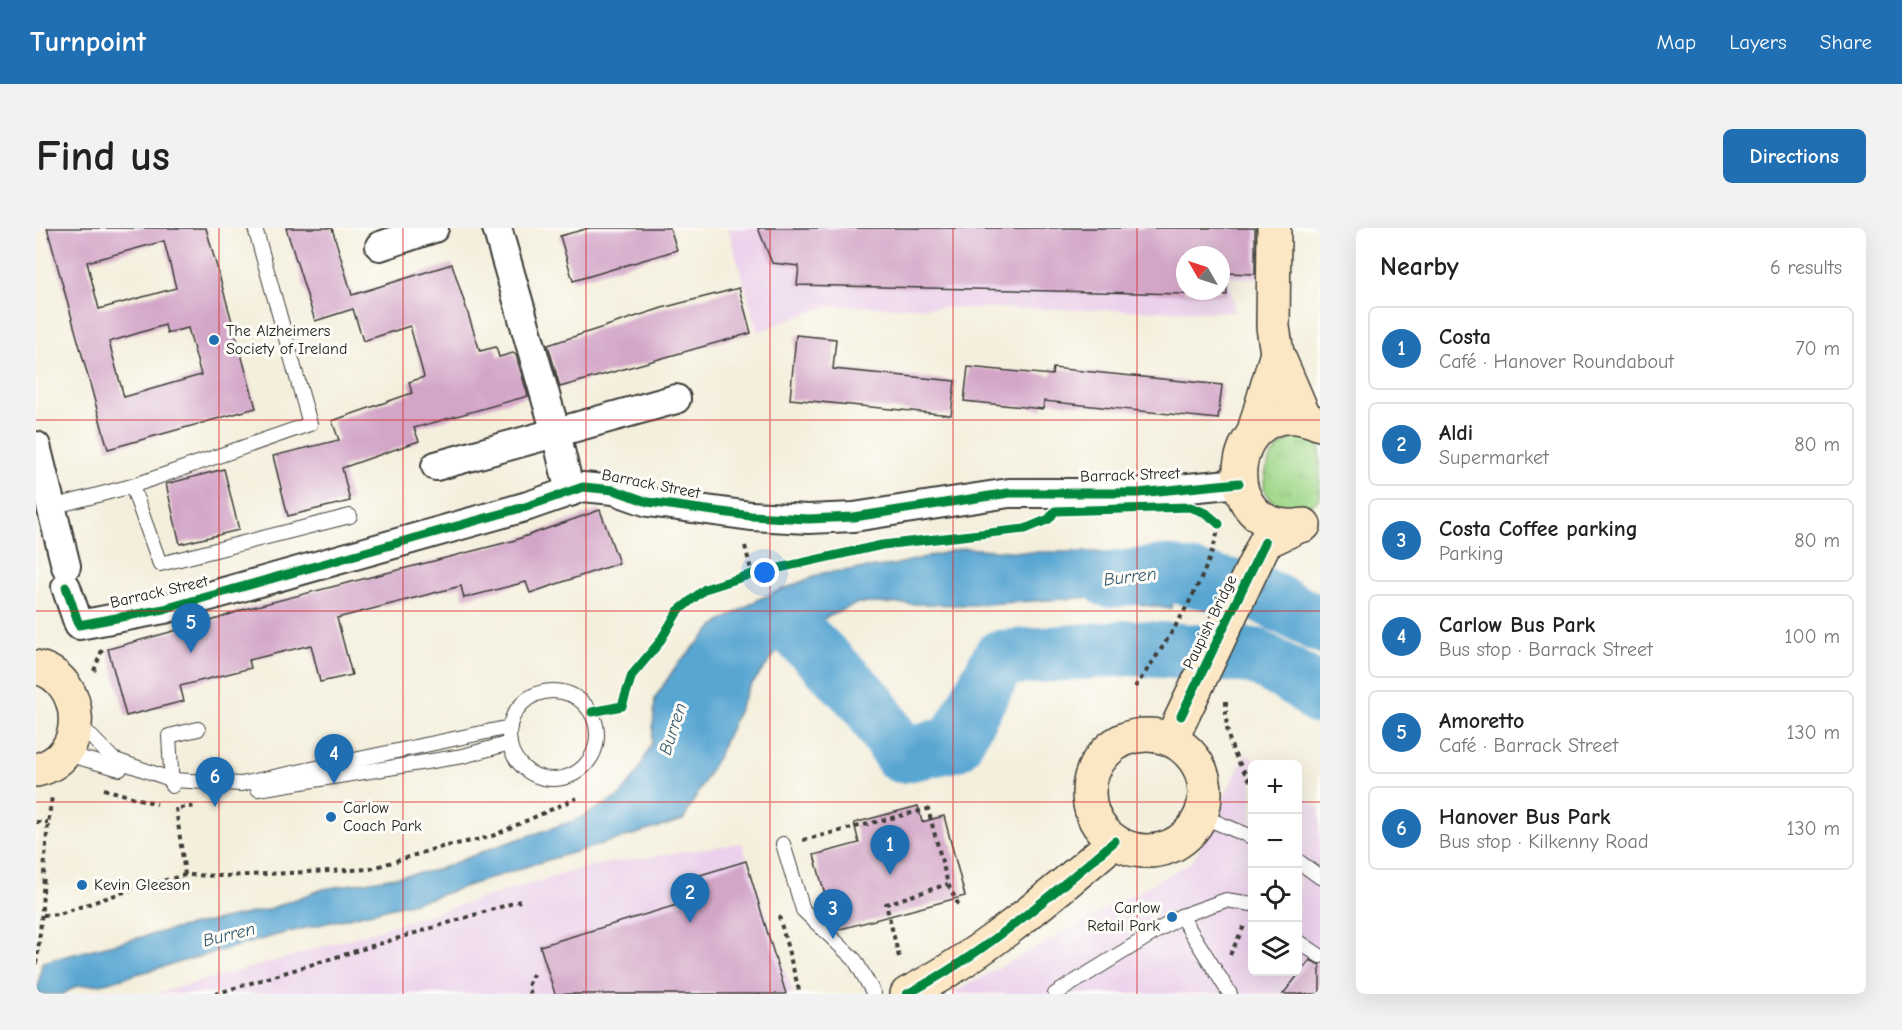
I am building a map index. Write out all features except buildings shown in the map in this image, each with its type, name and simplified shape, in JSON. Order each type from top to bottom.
[{"type":"street","points":[[380,246],[434,228]]},
{"type":"street","points":[[497,228],[556,433],[570,492]]},
{"type":"street","points":[[1274,228],[1273,327],[1277,353],[1314,418]]},
{"type":"street","points":[[1277,353],[1253,434],[1240,457],[1247,497],[1265,542],[1312,524]]},
{"type":"street","points":[[436,466],[676,399]]},
{"type":"street","points":[[1253,434],[1267,423],[1284,417],[1314,418]]},
{"type":"street","points":[[36,446],[52,507]]},
{"type":"street","name":"Barrack Street","points":[[52,507],[66,577],[79,626],[164,609],[516,509],[583,487],[604,489],[648,502],[751,516],[808,519],[854,517],[1009,492],[1247,497]]},
{"type":"street","points":[[1247,497],[1276,524],[1312,524]]},
{"type":"street","name":"Paupish Bridge","points":[[1176,728],[1265,542]]},
{"type":"street","points":[[36,666],[58,677],[69,690],[75,705],[76,722],[73,738],[46,772]]},
{"type":"street","points":[[1176,728],[1186,750],[1198,764],[1204,780],[1205,798],[1201,816],[1192,831],[1179,842],[1163,849],[1147,851],[1130,849],[1115,841],[1101,828],[1092,811],[1089,792],[1093,773],[1102,757],[1116,744],[1134,736],[1153,735],[1176,728]]},
{"type":"street","points":[[907,994],[947,973],[1017,923],[1115,841]]},
{"type":"lane","points":[[52,507],[132,486],[310,424],[255,228]]},
{"type":"lane","points":[[132,486],[160,564],[350,516]]},
{"type":"lane","points":[[553,690],[568,693],[582,701],[592,712],[597,727],[597,742],[592,757],[582,768],[568,776],[553,779],[538,776],[525,769],[515,757],[510,742],[510,727],[515,712],[525,701],[538,693],[553,690]]},
{"type":"lane","points":[[76,722],[112,759],[172,783],[241,784],[510,727]]},
{"type":"lane","points":[[172,783],[169,736],[198,729]]},
{"type":"lane","points":[[46,772],[172,783],[241,792],[463,756],[510,742]]},
{"type":"lane","points":[[1201,816],[1248,835]]},
{"type":"lane","points":[[783,844],[803,910],[855,960],[874,994]]},
{"type":"lane","points":[[1302,864],[1320,877]]},
{"type":"lane","points":[[1054,994],[1181,916],[1226,900],[1248,903]]},
{"type":"lane","points":[[1181,916],[1230,994]]},
{"type":"lane","points":[[1302,944],[1320,957]]},
{"type":"path","points":[[744,541],[752,574]]},
{"type":"path","points":[[738,578],[763,572]]},
{"type":"path","points":[[1226,726],[1230,749],[1248,777]]},
{"type":"path","points":[[36,964],[43,915],[48,822],[46,772]]},
{"type":"path","points":[[95,785],[111,794],[177,808],[185,875]]},
{"type":"path","points":[[43,915],[59,914],[136,888],[185,875],[226,876],[370,869],[436,848],[490,837],[577,798]]},
{"type":"path","points":[[783,844],[928,809],[948,884],[960,908]]},
{"type":"path","points":[[36,822],[48,822]]},
{"type":"path","points":[[899,957],[886,904],[948,884]]},
{"type":"path","points":[[215,994],[520,901]]},
{"type":"path","points":[[776,904],[800,994]]},
{"type":"path","points":[[1220,978],[1248,920]]},
{"type":"path","points":[[531,994],[528,986],[533,974]]},
{"type":"shaded area","points":[[728,228],[1259,228],[1258,278],[1230,278],[1230,246],[1176,246],[1176,300],[1230,300],[1230,284],[1235,312],[827,306],[758,332]]},
{"type":"shaded area","name":"Carlow Retail Park","points":[[1246,753],[1256,760],[1248,760],[1248,976],[1302,976],[1302,795],[1320,808],[1320,994],[951,994],[1192,862]]},
{"type":"shaded area","points":[[742,843],[793,994],[154,994],[282,959],[589,866]]},
{"type":"green space","points":[[1300,435],[1320,443],[1320,498],[1301,512],[1278,509],[1264,490],[1266,471],[1277,449],[1283,443]]},
{"type":"water","points":[[964,548],[1025,552],[1096,552],[1192,565],[1170,609],[1094,597],[971,605],[858,603],[816,622],[780,648],[748,689],[718,756],[683,820],[531,865],[431,898],[281,934],[101,984],[77,986],[63,994],[37,994],[42,962],[165,931],[266,910],[323,889],[437,870],[489,849],[576,820],[620,796],[638,772],[652,742],[655,698],[676,666],[715,625],[759,599],[823,573],[893,565]]},
{"type":"water","points":[[1287,589],[1310,599],[1320,607],[1320,654],[1271,622]]},
{"type":"waterway","name":"Burren","points":[[1109,580],[1164,573],[1256,592],[1320,625]]},
{"type":"waterway","points":[[786,621],[868,703],[901,755],[954,744],[1000,658],[1130,648],[1255,656],[1303,683],[1320,697]]},
{"type":"cycle path","points":[[66,587],[79,625],[164,609],[528,506],[583,487],[614,490],[648,502],[751,516],[808,519],[854,517],[1009,493],[1138,493],[1239,483]]},
{"type":"cycle path","points":[[592,712],[622,706],[632,675],[659,643],[678,611],[705,589],[752,574],[882,545],[1025,529],[1049,519],[1055,511],[1190,507],[1206,513],[1219,524]]},
{"type":"cycle path","points":[[1181,716],[1265,542]]},
{"type":"cycle path","points":[[907,994],[963,961],[1015,924],[1115,841]]},
{"type":"place","name":"The Alzheimers Society of Ireland","points":[[214,340]]},
{"type":"place","name":"Amoretto","points":[[191,653]]},
{"type":"place","name":"Carlow Bus Park","points":[[334,784]]},
{"type":"place","name":"Hanover Bus Park","points":[[215,807]]},
{"type":"place","name":"Carlow Coach Park","points":[[331,817]]},
{"type":"place","name":"Costa","points":[[890,875]]},
{"type":"place","name":"Kevin Gleeson","points":[[82,885]]},
{"type":"place","name":"Carlow Retail Park","points":[[1172,917]]},
{"type":"place","name":"Aldi","points":[[690,923]]},
{"type":"place","name":"Costa Coffee parking","points":[[833,939]]}]
